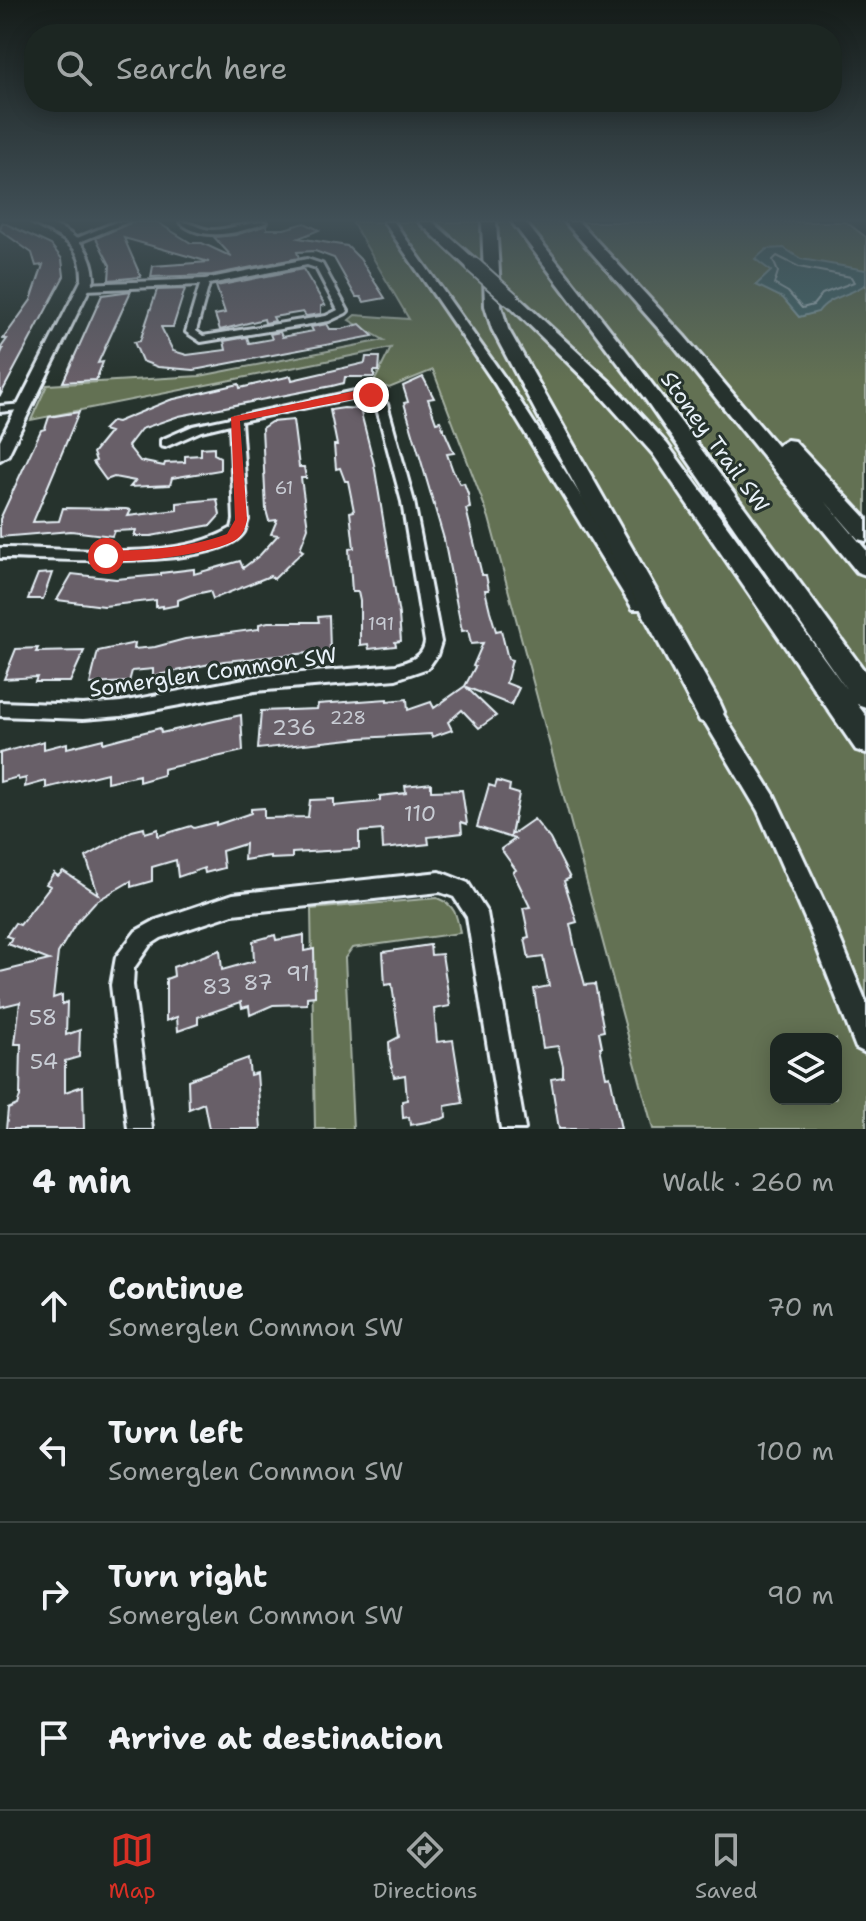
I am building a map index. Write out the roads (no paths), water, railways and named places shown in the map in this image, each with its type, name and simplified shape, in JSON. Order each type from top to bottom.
[{"type":"highway","points":[[484,275],[603,386],[660,449],[866,740]]},
{"type":"highway","points":[[492,275],[493,306],[500,329],[710,712]]},
{"type":"highway","name":"Stoney Trail SW","points":[[558,275],[717,484],[866,695]]},
{"type":"highway","name":"Stoney Trail SW","points":[[619,275],[678,340],[866,566]]},
{"type":"highway","points":[[678,340],[784,443],[866,533]]},
{"type":"main road","points":[[0,455],[85,287],[86,275]]},
{"type":"main road","points":[[426,275],[502,384],[766,803],[822,926],[866,1038]]},
{"type":"street","points":[[85,287],[205,282],[243,275]]},
{"type":"street","points":[[205,282],[191,332],[201,339],[329,318],[343,311],[324,275]]},
{"type":"street","name":"Somerglen Common SW","points":[[0,709],[71,712],[121,709],[255,684],[396,672],[417,666],[428,657],[433,642],[412,526],[379,400],[371,395],[355,394],[235,419]]},
{"type":"street","points":[[0,409],[24,407]]},
{"type":"street","points":[[0,553],[139,556],[213,544],[231,537],[238,531],[241,520],[235,419],[197,428],[165,443]]},
{"type":"street","points":[[140,1129],[122,985],[124,965],[143,938],[156,930],[233,904],[440,882],[461,890],[477,913],[513,1129]]},
{"type":"water","points":[[767,275],[866,275],[866,284],[828,303],[818,312],[799,317],[783,298],[756,285]]}]
